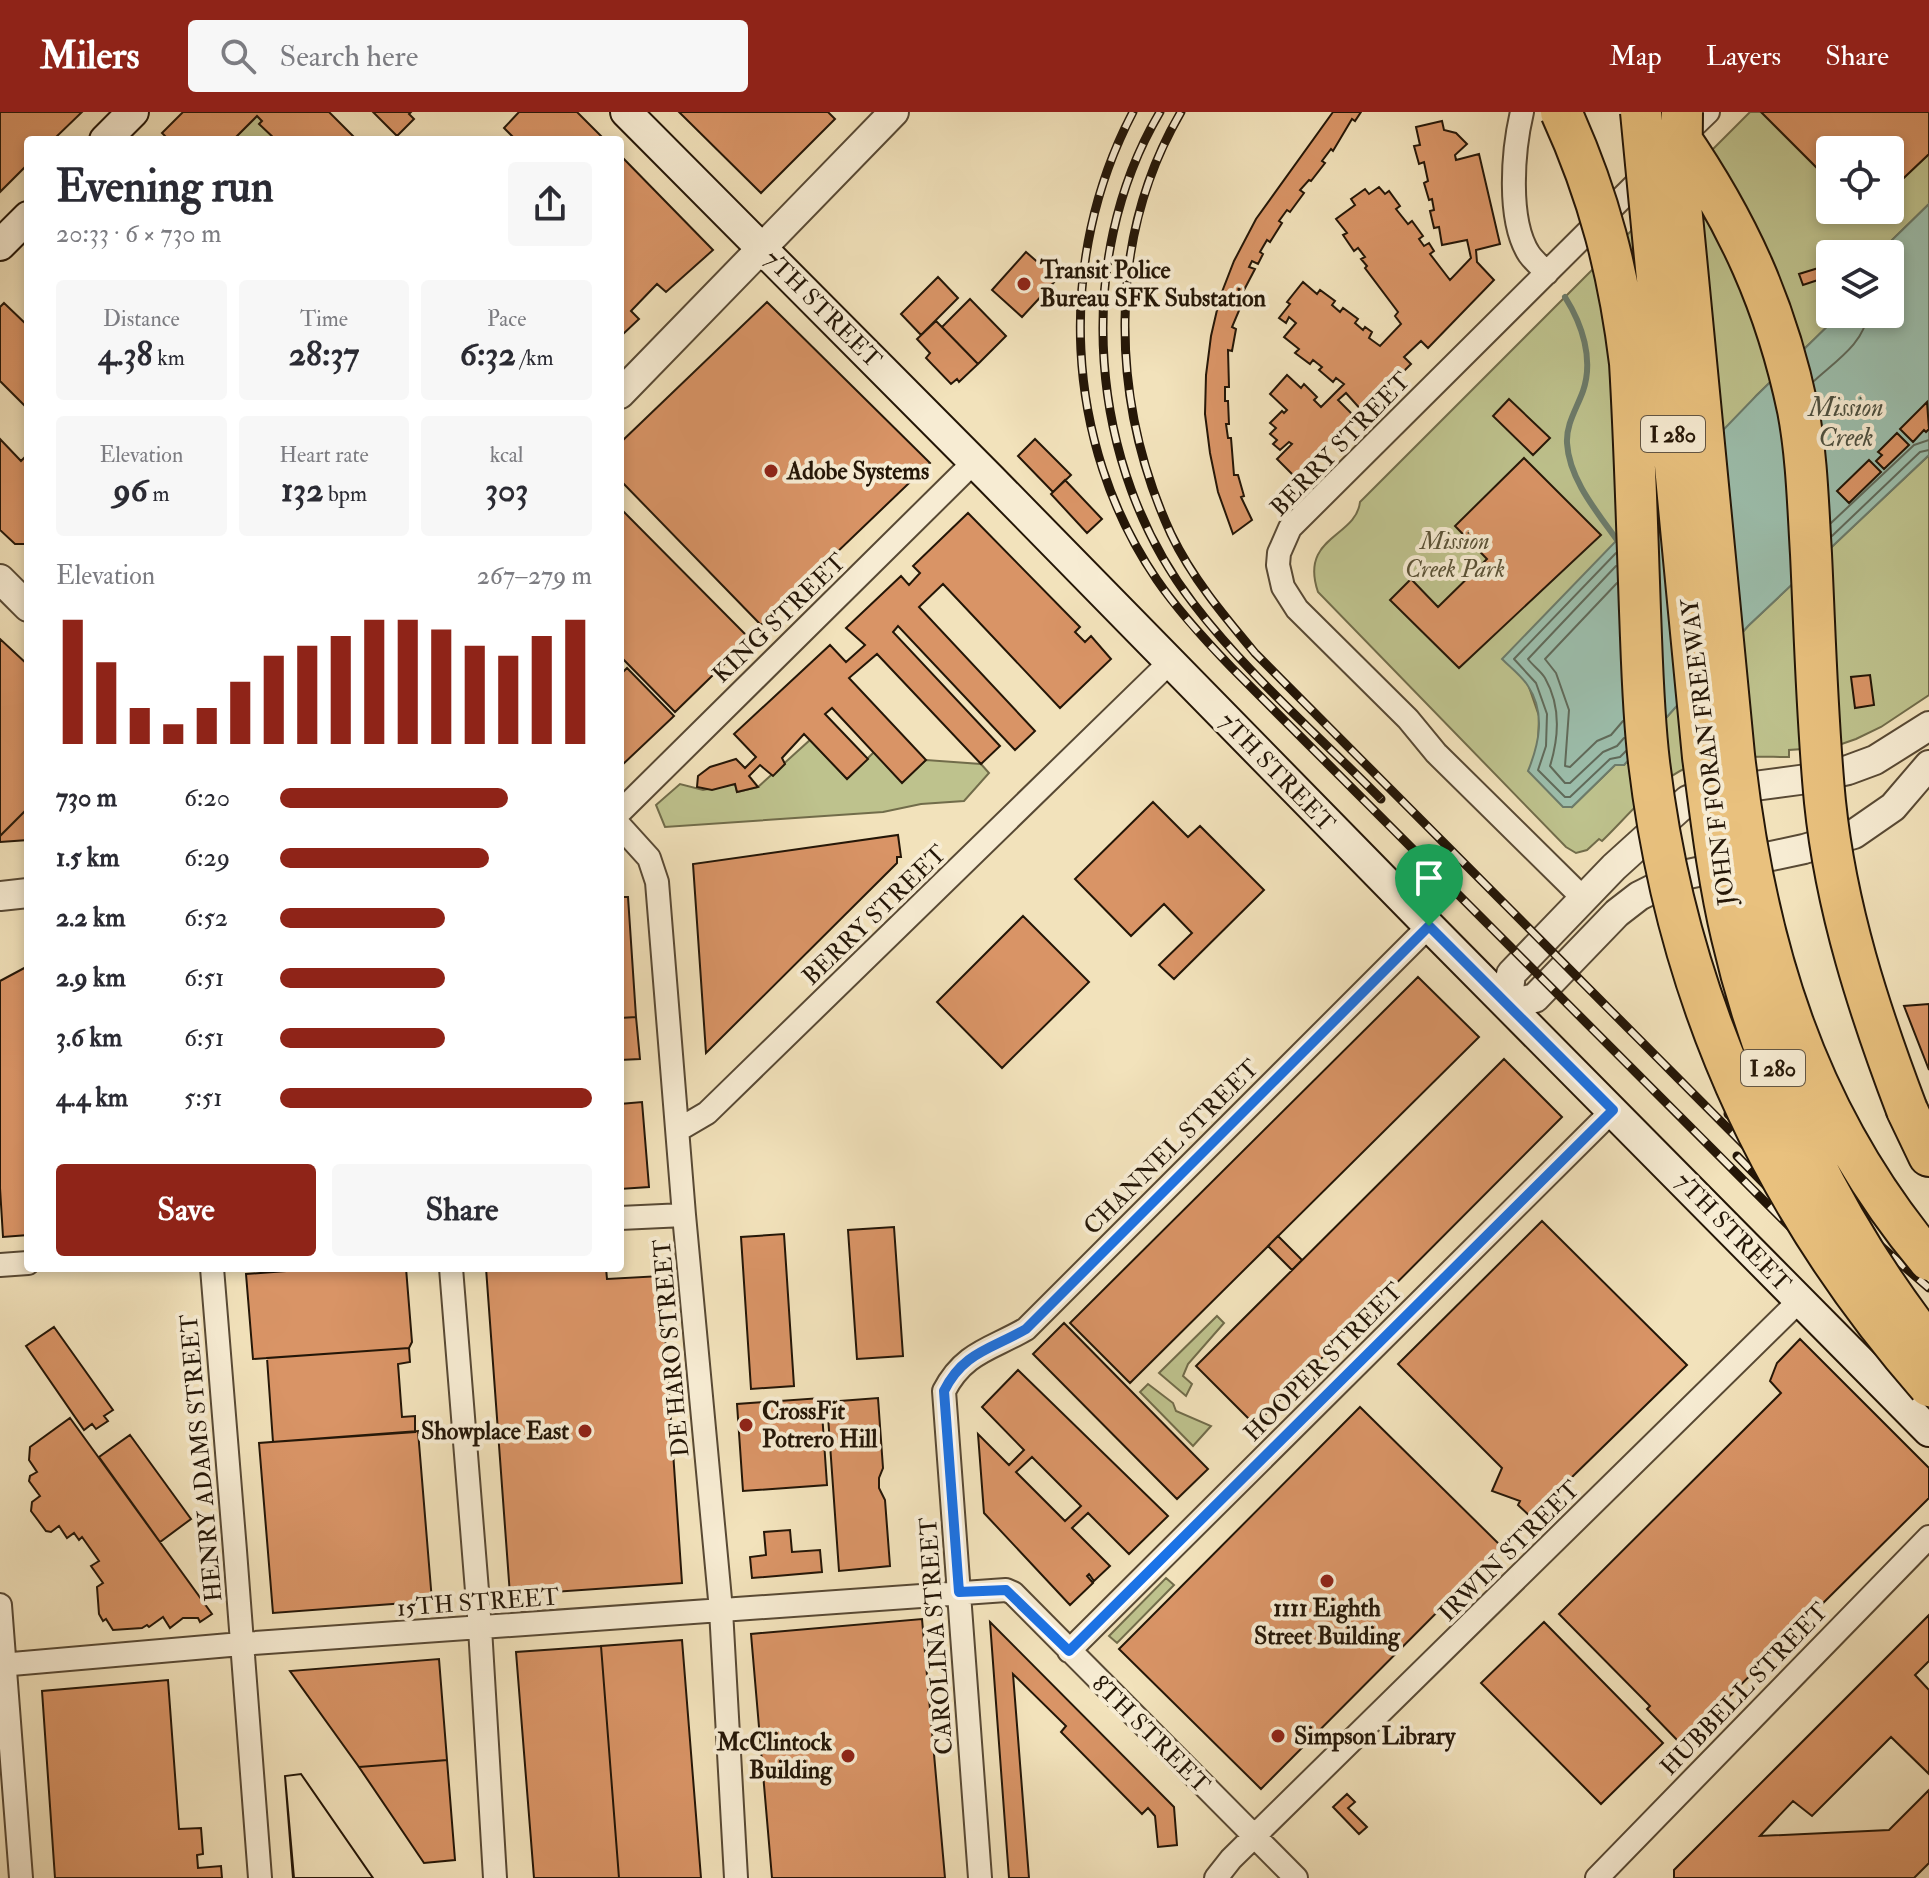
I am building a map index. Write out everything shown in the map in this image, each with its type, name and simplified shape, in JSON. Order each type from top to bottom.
[{"type":"highway","points":[[1561,112],[1602,216],[1624,312],[1630,363],[1648,759],[1666,869],[1696,988],[1734,1086],[1797,1208],[1860,1302],[1929,1386]]},
{"type":"highway","name":"JOHN F FORAN FREEWAY","points":[[1641,112],[1703,757],[1732,939],[1765,1048],[1812,1159],[1871,1265],[1929,1345]]},
{"type":"highway","points":[[1660,112],[1715,188],[1743,242],[1768,301],[1787,361],[1805,465],[1822,760],[1831,847],[1848,933],[1875,1025],[1907,1110],[1929,1156]]},
{"type":"highway","name":"I 280","points":[[1682,112],[1683,220],[1734,755],[1750,872],[1782,991],[1821,1093],[1845,1142],[1876,1192],[1929,1260]]},
{"type":"main road","points":[[109,136],[133,112]]},
{"type":"main road","name":"7TH STREET","points":[[626,112],[1929,1431]]},
{"type":"main road","points":[[0,245],[24,221]]},
{"type":"street","points":[[624,390],[894,112]]},
{"type":"street","name":"BERRY STREET","points":[[1584,899],[1436,753],[1408,719],[1297,609],[1283,587],[1279,553],[1290,528],[1708,112]]},
{"type":"street","points":[[1521,116],[1515,163],[1516,207],[1526,248],[1547,273]]},
{"type":"street","name":"KING STREET","points":[[624,808],[974,462]]},
{"type":"street","points":[[0,579],[24,603]]},
{"type":"street","name":"BERRY STREET","points":[[678,1130],[707,1113],[1170,662]]},
{"type":"street","points":[[1929,726],[1875,760],[1848,770],[1826,776],[1724,790],[1688,800],[1614,867],[1511,974],[1507,1005],[1535,998],[1617,913],[1650,890],[1679,876],[1804,849],[1854,834],[1893,807],[1929,765]]},
{"type":"street","name":"DE HARO STREET","points":[[624,830],[649,858],[657,882],[721,1610],[736,1878]]},
{"type":"street","points":[[0,896],[24,893]]},
{"type":"street","name":"CHANNEL STREET","points":[[944,1391],[953,1374],[970,1357],[1026,1329],[1429,926]]},
{"type":"street","name":"HOOPER STREET","points":[[1069,1651],[1613,1110]]},
{"type":"street","points":[[624,1218],[684,1215]]},
{"type":"street","points":[[0,1265],[24,1263]]},
{"type":"street","name":"HENRY ADAMS STREET","points":[[212,1272],[260,1878]]},
{"type":"street","points":[[451,1272],[480,1628],[495,1878]]},
{"type":"street","name":"IRWIN STREET","points":[[1216,1878],[1800,1300]]},
{"type":"street","name":"CAROLINA STREET","points":[[944,1391],[980,1878]]},
{"type":"street","name":"HUBBELL STREET","points":[[1597,1878],[1929,1537]]},
{"type":"street","name":"8TH STREET","points":[[959,1592],[1006,1590],[1296,1878]]},
{"type":"street","name":"15TH STREET","points":[[2,1664],[959,1592]]},
{"type":"street","points":[[0,1605],[2,1664],[21,1878]]},
{"type":"green space","name":"Mission Creek Park","points":[[1750,112],[1761,112],[1816,167],[1816,224],[1904,224],[1904,178],[1929,154],[1929,204],[1892,240],[1816,240],[1816,328],[1826,328],[1756,396],[1529,687],[1539,716],[1538,744],[1572,807],[1615,765],[1624,765],[1748,626],[1929,455],[1929,695],[1881,727],[1833,747],[1789,750],[1789,757],[1725,758],[1688,767],[1653,790],[1602,841],[1599,839],[1587,850],[1576,853],[1566,847],[1318,592],[1314,574],[1316,559],[1322,548],[1356,514],[1360,502]]},
{"type":"green space","points":[[257,116],[272,136],[237,136]]},
{"type":"green space","points":[[810,740],[847,779],[874,752],[902,782],[926,760],[981,764],[989,773],[964,801],[921,804],[883,812],[665,827],[656,805],[680,784],[703,790],[735,784],[737,792],[758,787]]},
{"type":"green space","points":[[1217,1316],[1224,1323],[1188,1364],[1183,1376],[1192,1384],[1186,1396],[1159,1373]]},
{"type":"green space","points":[[1148,1384],[1173,1403],[1176,1411],[1211,1426],[1193,1446],[1140,1392]]},
{"type":"green space","points":[[1166,1578],[1174,1585],[1117,1643],[1109,1636]]},
{"type":"water","name":"Mission Creek","points":[[1929,204],[1929,455],[1748,626],[1624,765],[1615,765],[1572,807],[1563,807],[1528,771],[1538,739],[1537,707],[1525,682],[1502,659],[1826,328],[1904,328],[1904,240],[1892,240]]},
{"type":"building","points":[[0,112],[82,112],[57,136],[24,136],[24,168],[0,192]]},
{"type":"building","points":[[183,112],[329,112],[353,136],[272,136],[259,124],[262,121],[257,116],[237,136],[165,136],[162,133]]},
{"type":"building","points":[[373,112],[411,112],[409,114],[414,119],[397,136]]},
{"type":"building","points":[[519,112],[577,112],[601,136],[512,136],[504,128]]},
{"type":"building","points":[[679,112],[828,112],[835,119],[761,193]]},
{"type":"building","points":[[1333,112],[1361,112],[1355,121],[1352,119],[1311,181],[1300,190],[1304,193],[1279,221],[1282,223],[1270,242],[1267,240],[1258,264],[1252,261],[1249,267],[1255,269],[1243,292],[1246,294],[1232,327],[1236,329],[1232,351],[1228,350],[1229,387],[1225,387],[1225,401],[1228,401],[1229,424],[1226,424],[1228,438],[1231,438],[1234,475],[1238,475],[1244,496],[1241,497],[1252,520],[1233,534],[1218,492],[1205,414],[1211,336],[1220,297],[1256,219]]},
{"type":"building","points":[[1761,112],[1929,112],[1929,154],[1904,178],[1904,136],[1816,136],[1816,167]]},
{"type":"building","points":[[1442,121],[1444,130],[1456,133],[1467,144],[1455,155],[1456,160],[1479,154],[1500,244],[1476,250],[1477,262],[1494,280],[1428,348],[1421,341],[1404,357],[1411,364],[1363,412],[1346,393],[1338,400],[1357,419],[1296,478],[1277,459],[1292,444],[1289,442],[1280,450],[1273,444],[1277,440],[1270,434],[1276,428],[1270,423],[1287,410],[1270,394],[1287,375],[1301,388],[1304,384],[1317,397],[1314,400],[1321,407],[1344,384],[1336,378],[1333,382],[1313,360],[1310,364],[1295,353],[1299,349],[1284,337],[1296,323],[1289,317],[1286,323],[1279,318],[1290,304],[1287,302],[1303,282],[1317,294],[1320,290],[1335,301],[1332,305],[1340,312],[1343,308],[1358,319],[1355,323],[1363,330],[1365,327],[1372,332],[1369,338],[1380,346],[1401,324],[1395,316],[1398,312],[1365,268],[1367,266],[1361,259],[1365,257],[1358,248],[1354,251],[1343,235],[1347,233],[1336,219],[1355,205],[1351,199],[1365,189],[1369,194],[1379,187],[1385,194],[1389,191],[1400,206],[1396,209],[1408,224],[1412,221],[1423,236],[1419,239],[1424,246],[1429,243],[1434,251],[1430,254],[1450,280],[1471,258],[1467,240],[1442,245],[1439,227],[1434,228],[1430,211],[1434,210],[1424,183],[1428,181],[1424,162],[1419,164],[1414,146],[1420,145],[1416,127]]},
{"type":"building","points":[[624,159],[713,250],[666,292],[657,284],[631,311],[639,319],[624,333]]},
{"type":"building","name":"Transit Police Bureau SFK Substation","points":[[1026,252],[1057,279],[1022,317],[992,290]]},
{"type":"building","points":[[1816,269],[1816,281],[1803,285],[1799,274]]},
{"type":"building","points":[[938,277],[958,298],[921,335],[901,314]]},
{"type":"building","points":[[970,299],[1006,336],[978,364],[942,327]]},
{"type":"building","name":"Adobe Systems","points":[[767,302],[930,463],[761,625],[624,484],[624,439]]},
{"type":"building","points":[[4,303],[24,322],[24,405],[0,381],[0,307]]},
{"type":"building","points":[[936,321],[978,364],[959,382],[957,379],[951,384],[926,358],[930,353],[917,339]]},
{"type":"building","points":[[1509,399],[1550,438],[1533,455],[1493,416]]},
{"type":"building","points":[[1927,402],[1929,429],[1913,442],[1900,429]]},
{"type":"building","points":[[1897,433],[1909,445],[1884,469],[1876,461],[1882,455],[1878,452]]},
{"type":"building","points":[[0,439],[21,461],[24,458],[24,544],[15,544],[0,530]]},
{"type":"building","points":[[1035,439],[1071,475],[1053,492],[1018,456]]},
{"type":"building","points":[[1524,458],[1601,535],[1459,668],[1390,600],[1411,579],[1438,607],[1487,559],[1455,526]]},
{"type":"building","points":[[1869,460],[1881,472],[1849,503],[1837,491]]},
{"type":"building","points":[[1065,480],[1102,519],[1087,533],[1051,494]]},
{"type":"building","points":[[624,512],[750,639],[675,712],[624,660]]},
{"type":"building","points":[[968,513],[1080,627],[1075,632],[1085,642],[1091,636],[1111,659],[1060,708],[943,584],[919,607],[1035,731],[1015,750],[898,626],[893,632],[1000,746],[981,764],[877,654],[849,678],[926,760],[902,783],[832,708],[825,714],[868,759],[847,779],[804,734],[782,758],[785,764],[773,776],[760,765],[749,776],[758,787],[737,792],[735,784],[712,790],[697,787],[698,776],[710,767],[736,759],[745,768],[756,757],[734,734],[830,645],[846,662],[865,645],[846,628],[901,576],[909,585],[920,573],[913,566]]},
{"type":"building","points":[[0,639],[24,661],[24,812],[0,836]]},
{"type":"building","points":[[627,668],[674,716],[624,763],[624,671]]},
{"type":"building","points":[[1870,675],[1874,705],[1855,708],[1851,677]]},
{"type":"building","points":[[1153,802],[1188,837],[1200,826],[1264,890],[1174,979],[1159,965],[1192,933],[1164,904],[1131,936],[1075,879]]},
{"type":"building","points":[[24,812],[24,840],[0,842],[0,836]]},
{"type":"building","points":[[898,835],[901,857],[897,857],[897,863],[706,1053],[693,864]]},
{"type":"building","points":[[624,897],[628,897],[636,1017],[624,1018]]},
{"type":"building","points":[[1023,916],[1089,982],[1002,1068],[937,1002]]},
{"type":"building","points":[[24,968],[24,1235],[3,1237],[0,1188],[0,981]]},
{"type":"building","points":[[1418,977],[1479,1037],[1130,1383],[1070,1323]]},
{"type":"building","points":[[1929,1004],[1929,1070],[1904,1006]]},
{"type":"building","points":[[636,1017],[640,1059],[624,1060],[624,1018]]},
{"type":"building","points":[[1504,1059],[1562,1117],[1255,1425],[1196,1366]]},
{"type":"building","points":[[642,1102],[649,1187],[624,1189],[624,1104]]},
{"type":"building","points":[[1542,1221],[1687,1365],[1531,1517],[1518,1505],[1520,1501],[1492,1491],[1502,1468],[1398,1364]]},
{"type":"building","points":[[894,1227],[903,1356],[857,1359],[848,1230]]},
{"type":"building","points":[[784,1234],[794,1386],[751,1389],[741,1237]]},
{"type":"building","points":[[1278,1236],[1302,1260],[1292,1270],[1268,1246]]},
{"type":"building","points":[[406,1272],[412,1342],[409,1348],[253,1359],[246,1274]]},
{"type":"building","name":"Showplace East","points":[[486,1272],[606,1272],[607,1279],[661,1276],[682,1583],[510,1595]]},
{"type":"building","points":[[1064,1323],[1208,1469],[1177,1499],[1033,1354]]},
{"type":"building","points":[[54,1327],[113,1410],[104,1416],[108,1421],[96,1429],[92,1424],[84,1430],[26,1346]]},
{"type":"building","points":[[1800,1339],[1929,1468],[1929,1498],[1681,1744],[1647,1709],[1650,1706],[1559,1614],[1781,1393],[1770,1381],[1777,1363]]},
{"type":"building","points":[[409,1348],[410,1362],[398,1364],[402,1417],[415,1416],[415,1432],[273,1442],[267,1358]]},
{"type":"building","points":[[1018,1370],[1168,1516],[1129,1554],[1088,1513],[1072,1528],[1110,1566],[1094,1581],[1089,1574],[1087,1576],[1093,1583],[1070,1605],[984,1513],[978,1434],[1009,1465],[1024,1450],[982,1407]],"holes":[[[1032,1457],[1081,1506],[1065,1521],[1016,1472]]]},
{"type":"building","points":[[821,1398],[827,1485],[743,1491],[737,1404]]},
{"type":"building","points":[[878,1398],[883,1468],[879,1488],[885,1500],[890,1566],[839,1571],[827,1402]]},
{"type":"building","name":"1111 Eighth Street Building","points":[[1360,1407],[1502,1547],[1261,1789],[1119,1649]]},
{"type":"building","points":[[70,1418],[212,1614],[200,1622],[198,1618],[183,1618],[170,1628],[163,1617],[149,1627],[113,1630],[106,1619],[103,1621],[99,1614],[97,1587],[103,1583],[91,1566],[99,1561],[82,1537],[79,1540],[74,1533],[67,1538],[59,1526],[51,1532],[46,1531],[31,1511],[32,1502],[40,1496],[29,1481],[30,1476],[37,1472],[29,1460],[30,1447]]},
{"type":"building","points":[[418,1431],[432,1601],[273,1613],[259,1443]]},
{"type":"building","points":[[130,1435],[191,1519],[160,1542],[99,1457]]},
{"type":"building","points":[[790,1530],[792,1552],[820,1550],[822,1572],[752,1578],[750,1557],[766,1555],[764,1532]]},
{"type":"building","points":[[1929,1615],[1929,1661],[1915,1675],[1929,1690],[1929,1774],[1891,1737],[1812,1816],[1793,1801],[1760,1836],[1889,1830],[1929,1790],[1929,1863],[1914,1878],[1674,1878],[1674,1870]]},
{"type":"building","name":"McClintock Building","points":[[922,1619],[945,1878],[772,1878],[751,1634]]},
{"type":"building","points":[[990,1622],[1174,1807],[1177,1845],[1158,1847],[1155,1816],[1148,1808],[1142,1814],[1061,1732],[1066,1726],[1013,1674],[1029,1878],[1009,1878]]},
{"type":"building","points":[[1544,1622],[1663,1743],[1601,1804],[1481,1683]]},
{"type":"building","points":[[682,1640],[701,1878],[619,1878],[601,1646]]},
{"type":"building","points":[[601,1646],[619,1878],[534,1878],[516,1652]]},
{"type":"building","points":[[439,1659],[447,1760],[359,1767],[290,1671]]},
{"type":"building","points":[[168,1680],[179,1829],[201,1828],[203,1854],[197,1855],[198,1868],[221,1866],[222,1878],[55,1878],[42,1691]]},
{"type":"building","points":[[447,1760],[455,1860],[424,1863],[359,1767]]},
{"type":"building","points":[[301,1774],[373,1878],[294,1878],[285,1776]]},
{"type":"building","points":[[301,1774],[373,1878],[293,1878],[285,1776]]},
{"type":"building","points":[[1347,1794],[1355,1802],[1348,1808],[1367,1827],[1359,1834],[1333,1807]]},
{"type":"waterway","points":[[1565,297],[1577,319],[1587,354],[1583,391],[1568,429],[1569,456],[1578,482],[1617,540]]},
{"type":"railway","points":[[1133,112],[1108,169],[1091,228],[1082,288],[1081,349],[1088,410],[1103,469],[1126,526],[1157,580],[1193,626],[1232,668],[1929,1366]]},
{"type":"railway","points":[[1160,112],[1132,170],[1113,232],[1104,297],[1104,362],[1113,427],[1131,490],[1158,549],[1214,629],[1259,679],[1381,799]]},
{"type":"railway","points":[[1181,112],[1157,161],[1139,213],[1129,267],[1125,321],[1128,376],[1136,430],[1151,483],[1171,534],[1189,566],[1220,611],[1255,653],[1809,1210],[1929,1345]]},
{"type":"railway","points":[[1728,1114],[1929,1288]]},
{"type":"railway","points":[[1737,1156],[1787,1207]]},
{"type":"place","name":"Transit Police Bureau SFK Substation","points":[[1024,284]]},
{"type":"place","name":"Adobe Systems","points":[[771,471]]},
{"type":"place","name":"CrossFit Potrero Hill","points":[[746,1425]]},
{"type":"place","name":"Showplace East","points":[[585,1431]]},
{"type":"place","name":"1111 Eighth Street Building","points":[[1327,1581]]},
{"type":"place","name":"Simpson Library","points":[[1278,1736]]},
{"type":"place","name":"McClintock Building","points":[[848,1756]]},
{"type":"route","points":[[1429,926],[1613,1110],[1069,1651],[1013,1593],[998,1589],[959,1592],[944,1391],[953,1374],[970,1357],[1026,1329],[1429,926]]}]
